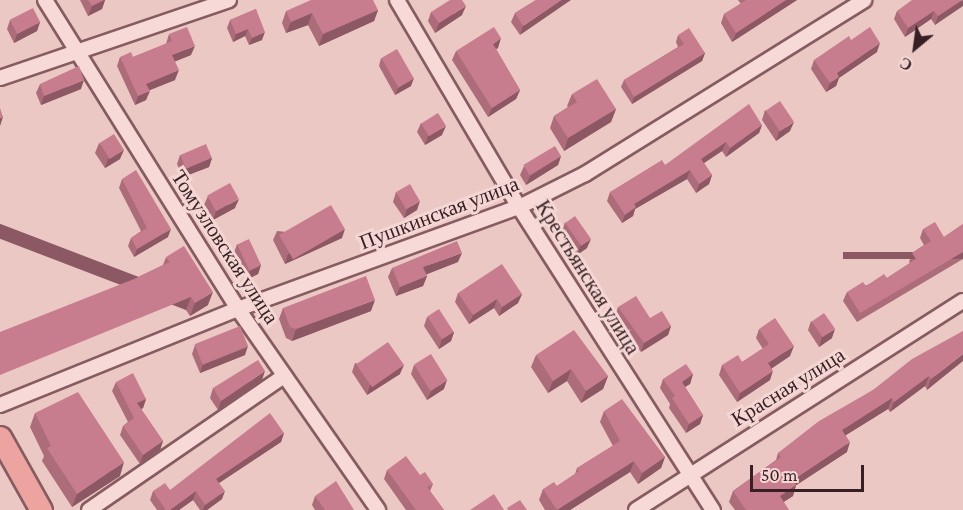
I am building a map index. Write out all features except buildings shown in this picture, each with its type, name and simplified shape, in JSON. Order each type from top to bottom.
[{"type":"main road","points":[[0,437],[41,510]]},
{"type":"street","name":"Томузловская улица","points":[[45,0],[238,309],[378,510]]},
{"type":"street","points":[[0,78],[229,0]]},
{"type":"street","name":"Крестьянская улица","points":[[397,0],[519,207],[713,510]]},
{"type":"street","name":"Пушкинская улица","points":[[0,405],[238,309],[519,207],[585,174],[864,0]]},
{"type":"street","name":"Красная улица","points":[[636,510],[963,301]]},
{"type":"street","points":[[88,510],[284,376]]}]
